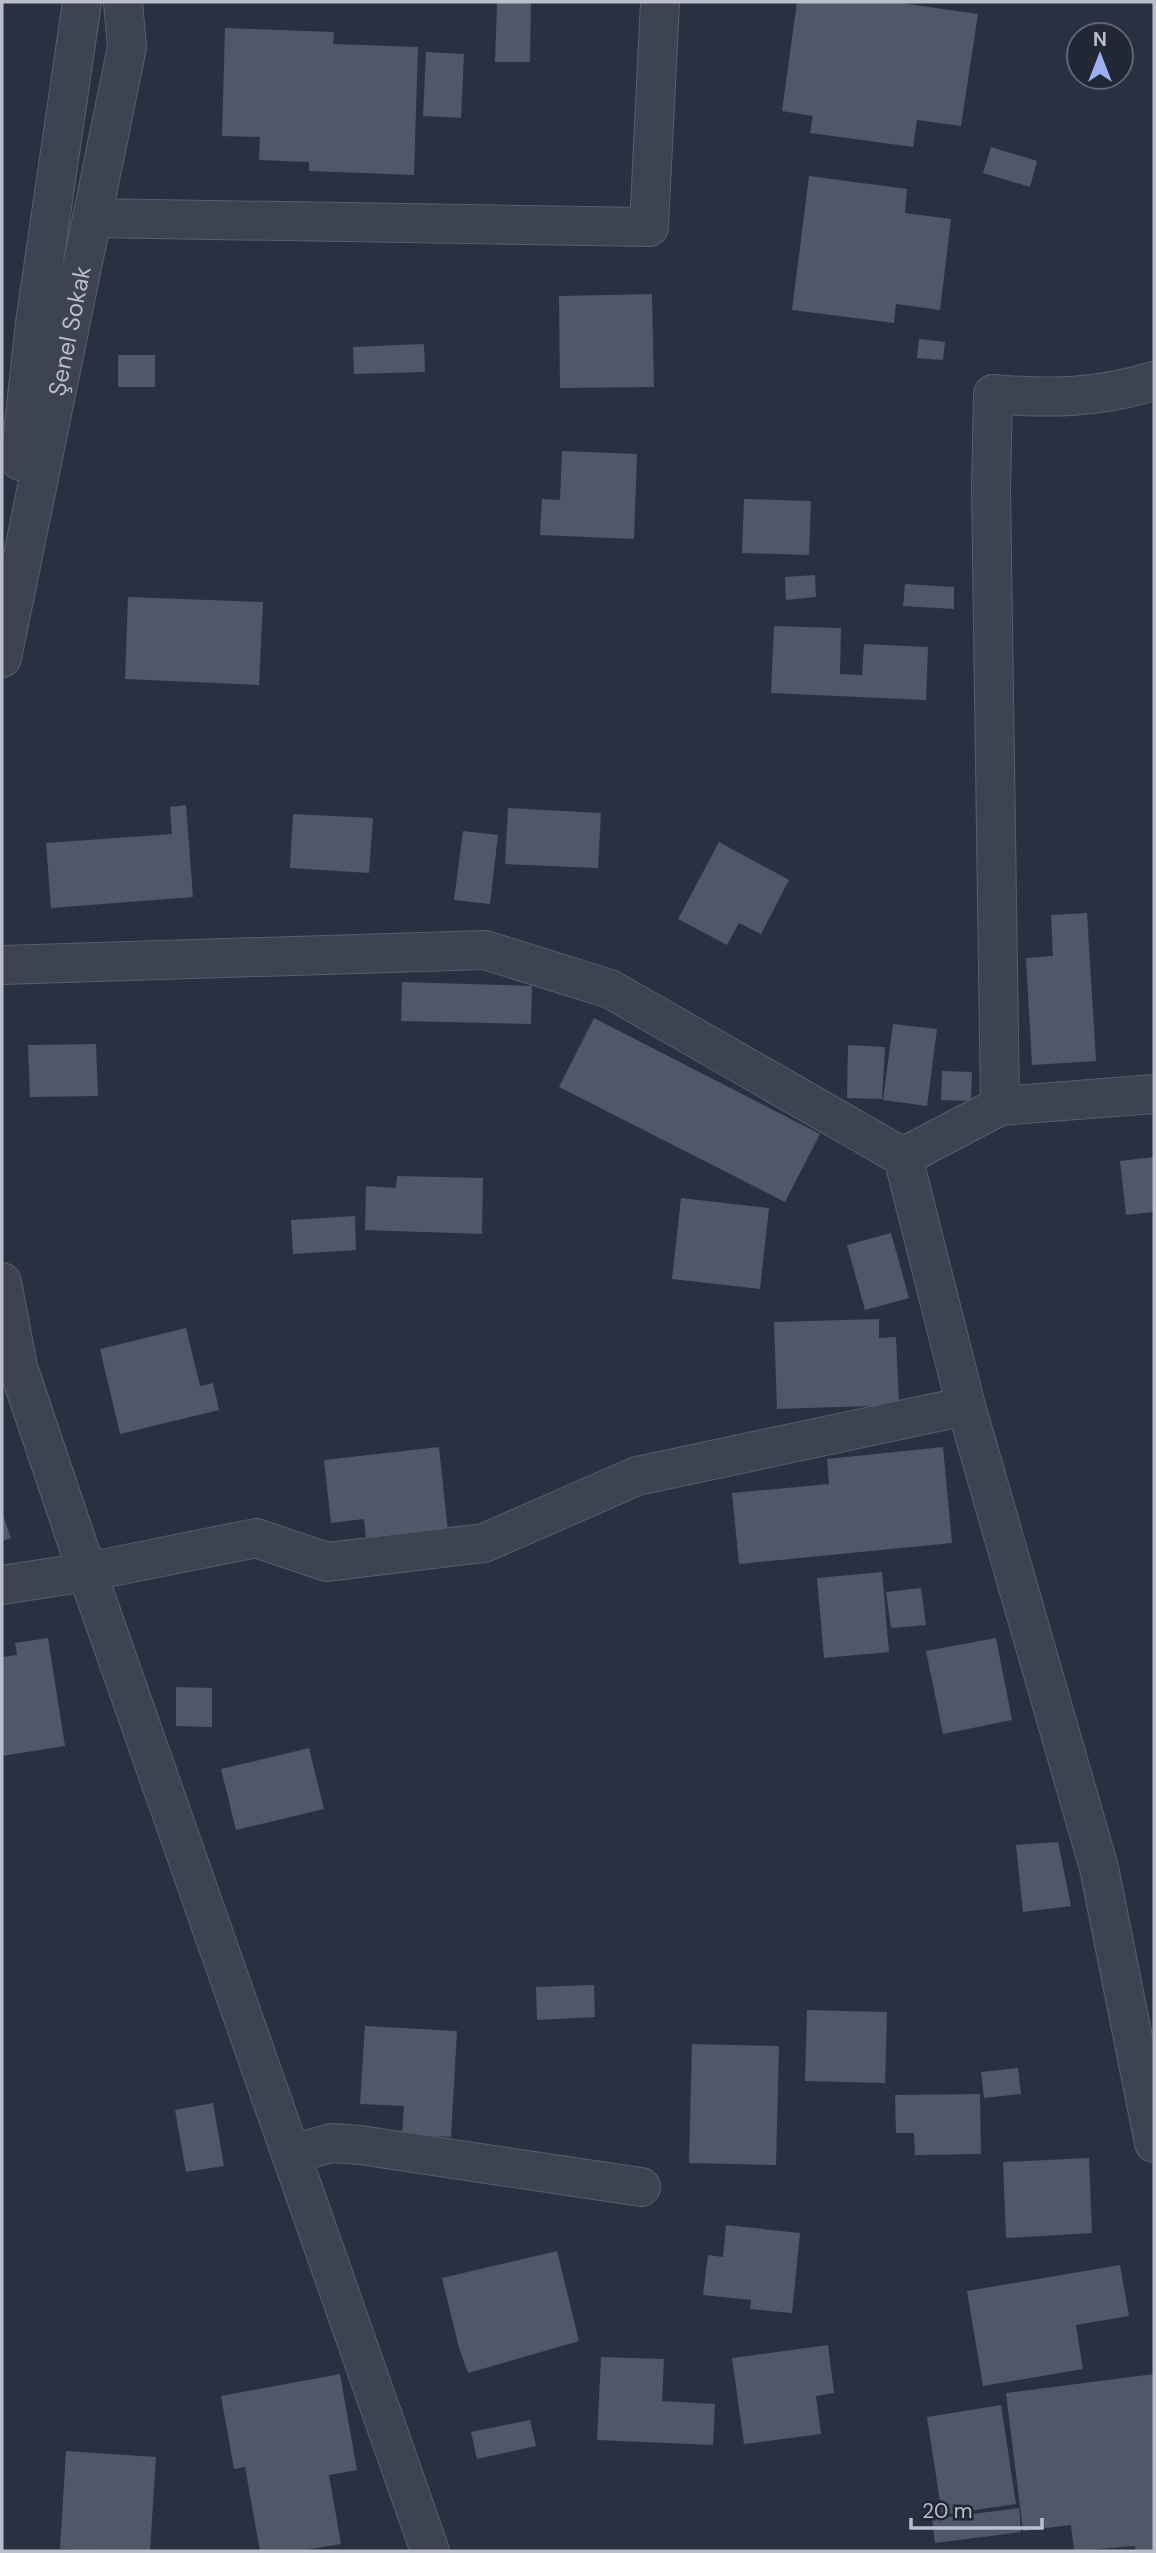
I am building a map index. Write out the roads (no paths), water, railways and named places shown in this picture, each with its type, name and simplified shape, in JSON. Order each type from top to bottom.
[{"type":"street","name":"Şenel Sokak","points":[[2,628],[35,323],[82,2]]},
{"type":"street","name":"Şenel Sokak","points":[[2,658],[127,47],[123,2]]},
{"type":"street","points":[[92,218],[649,227],[660,2]]},
{"type":"street","points":[[1000,1106],[991,488],[993,394],[1048,399],[1117,392],[1154,381]]},
{"type":"street","points":[[2,965],[485,950],[610,989],[903,1157],[966,1406],[1099,1868],[1154,2143]]},
{"type":"street","points":[[903,1157],[1000,1106],[1154,1094]]},
{"type":"street","points":[[2,1282],[18,1367],[87,1573],[430,2551]]},
{"type":"street","points":[[2,1585],[87,1573],[256,1538],[327,1562],[484,1543],[637,1476],[966,1406]]},
{"type":"street","points":[[291,2154],[332,2143],[360,2145],[641,2187]]}]
